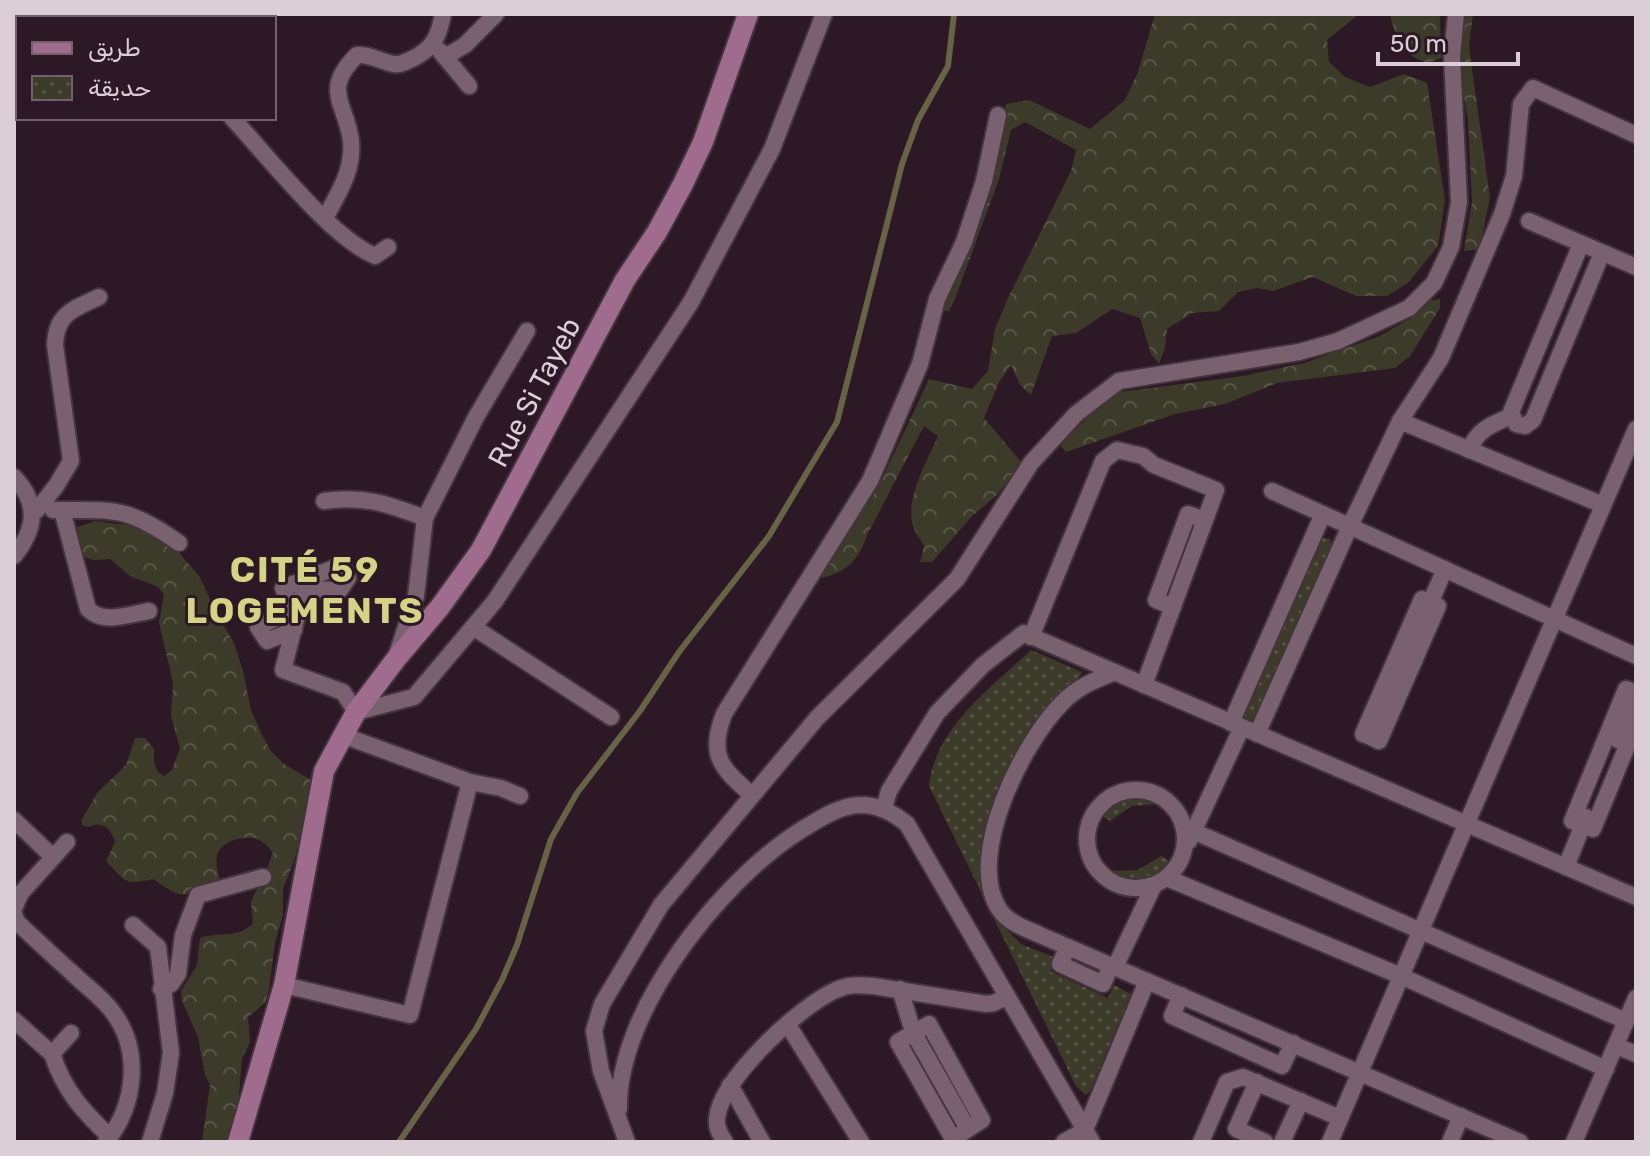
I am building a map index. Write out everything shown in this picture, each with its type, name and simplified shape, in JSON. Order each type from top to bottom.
[{"type":"main road","name":"Rue Si Tayeb","points":[[238,1142],[284,985],[324,771],[356,712],[481,550],[625,280],[663,220],[703,142],[748,14]]},
{"type":"street","points":[[325,218],[346,180],[349,162],[351,142],[337,95],[340,74],[357,55],[367,54],[399,65],[423,54],[434,43],[443,14]]},
{"type":"street","points":[[445,57],[465,45],[496,14]]},
{"type":"street","points":[[294,630],[267,641],[258,627],[292,610],[283,588],[342,565],[348,578],[340,590],[304,589],[294,630],[283,670],[343,692],[356,712],[414,697],[495,601],[691,302],[772,149],[824,14]]},
{"type":"street","points":[[627,1142],[595,1050],[594,1031],[602,1004],[661,905],[817,718],[957,579],[1031,463],[1076,414],[1119,381],[1299,352],[1338,341],[1409,308],[1434,283],[1451,247],[1459,202],[1452,56],[1456,14]]},
{"type":"street","points":[[434,43],[469,86]]},
{"type":"street","points":[[1113,966],[1161,882],[1177,866],[1243,728],[1350,526],[1400,421],[1441,358],[1502,214],[1514,176],[1521,104],[1525,96],[1533,88],[1636,135]]},
{"type":"street","points":[[752,795],[733,778],[721,760],[715,740],[718,729],[724,714],[870,481],[920,364],[937,299],[964,242],[984,181],[998,115]]},
{"type":"street","points":[[234,120],[325,218],[360,250],[375,256],[388,247]]},
{"type":"street","points":[[1529,221],[1636,267]]},
{"type":"street","points":[[1469,450],[1483,429],[1511,416],[1581,244]]},
{"type":"street","points":[[1511,416],[1521,426],[1533,420],[1602,253]]},
{"type":"street","points":[[14,556],[29,534],[35,510],[56,486],[71,461],[55,330],[68,312],[99,297]]},
{"type":"street","points":[[396,659],[416,596],[425,518],[476,417],[527,331]]},
{"type":"street","points":[[1400,421],[1603,505]]},
{"type":"street","points":[[1330,1142],[1636,429]]},
{"type":"street","points":[[1031,637],[1103,461],[1111,452],[1124,450],[1143,456],[1154,465],[1216,490],[1205,520],[1188,514],[1156,600],[1173,607],[1144,685]]},
{"type":"street","points":[[14,477],[28,494],[35,510]]},
{"type":"street","points":[[1272,491],[1636,656]]},
{"type":"street","points":[[324,501],[347,498],[382,502],[425,518]]},
{"type":"street","points":[[35,510],[127,513],[179,543]]},
{"type":"street","points":[[62,510],[88,609],[102,618],[149,611]]},
{"type":"street","points":[[1243,728],[1323,514]]},
{"type":"street","points":[[1371,737],[1379,741],[1438,606],[1430,602],[1445,569]]},
{"type":"street","points":[[473,627],[611,717]]},
{"type":"street","points":[[884,808],[889,791],[937,713],[983,665],[1024,633],[1636,897]]},
{"type":"street","points":[[1115,672],[1078,689],[1063,701],[1036,735],[1009,790],[989,853],[988,875],[992,895],[1000,911],[1013,923],[1520,1142]]},
{"type":"street","points":[[1566,867],[1636,694]]},
{"type":"street","points":[[1583,825],[1593,829],[1636,724]]},
{"type":"street","points":[[342,735],[470,782],[501,788],[520,796]]},
{"type":"street","points":[[284,985],[410,1015],[470,782]]},
{"type":"street","points":[[1183,853],[1185,838],[1182,823],[1175,810],[1151,792],[1121,792],[1097,809],[1089,822],[1087,845],[1091,859],[1099,872],[1110,881],[1139,889],[1161,882],[1401,976],[1606,1069]]},
{"type":"street","points":[[620,1122],[621,1077],[637,1030],[675,959],[714,906],[750,867],[778,845],[843,806],[862,804],[884,808],[907,824],[1089,1136]]},
{"type":"street","points":[[14,820],[53,857]]},
{"type":"street","points":[[1193,831],[1421,930],[1633,1008],[1574,1142]]},
{"type":"street","points":[[14,1020],[52,1054],[62,1080],[78,1105],[108,1139],[124,1115],[132,1079],[129,1051],[118,1021],[108,1006],[17,922],[16,900],[67,842]]},
{"type":"street","points":[[161,989],[171,984],[178,974],[183,935],[198,895],[263,877]]},
{"type":"street","points":[[1124,887],[1133,905],[1135,924]]},
{"type":"street","points":[[133,925],[158,947],[171,1053],[165,1093],[150,1142]]},
{"type":"street","points":[[1089,1136],[1147,981]]},
{"type":"street","points":[[725,1142],[717,1129],[717,1120],[730,1085],[751,1059],[788,1025],[835,990],[855,984],[986,1004],[1007,996]]},
{"type":"street","points":[[900,989],[913,1032]]},
{"type":"street","points":[[1181,995],[1172,1016],[1282,1066],[1293,1043]]},
{"type":"street","points":[[929,1024],[982,1120],[953,1139],[898,1042],[913,1032],[929,1024]]},
{"type":"street","points":[[788,1025],[861,1142]]},
{"type":"street","points":[[52,1054],[71,1033]]},
{"type":"street","points":[[1616,1046],[1636,1054]]},
{"type":"street","points":[[1201,1142],[1227,1082],[1243,1077],[1340,1118]]},
{"type":"street","points":[[1257,1082],[1236,1129],[1265,1142]]},
{"type":"street","points":[[730,1085],[762,1142]]},
{"type":"street","points":[[1282,1142],[1301,1101]]},
{"type":"street","points":[[1450,1142],[1461,1116]]},
{"type":"street","points":[[1064,1142],[1089,1136]]},
{"type":"green space","points":[[1155,14],[1359,14],[1327,40],[1329,62],[1345,77],[1370,87],[1404,74],[1427,83],[1445,200],[1438,246],[1409,282],[1387,296],[1356,296],[1313,277],[1273,291],[1257,288],[1238,292],[1219,311],[1192,313],[1167,329],[1159,364],[1151,354],[1140,318],[1112,309],[1076,333],[1052,336],[1031,395],[1020,385],[1011,365],[999,382],[984,418],[1022,463],[997,495],[972,516],[932,562],[920,562],[924,546],[912,523],[912,501],[938,436],[924,426],[856,558],[838,572],[821,578],[882,479],[929,379],[972,389],[988,371],[995,329],[1071,171],[1076,150],[1025,122],[1011,130],[999,179],[955,299],[949,311],[942,311],[942,302],[988,179],[1006,104],[1029,100],[1090,129],[1125,100],[1138,72]]},
{"type":"green space","points":[[1390,14],[1440,14],[1441,58],[1428,63],[1406,51],[1398,39]]},
{"type":"green space","points":[[1461,14],[1473,14],[1469,47],[1490,198],[1479,249],[1464,251],[1472,202],[1468,120],[1456,53]]},
{"type":"green space","points":[[1440,299],[1440,308],[1410,356],[1395,368],[1277,383],[1225,404],[1175,414],[1066,452],[1060,445],[1090,415],[1120,392],[1243,376],[1304,363],[1380,336],[1404,322],[1428,301]]},
{"type":"green space","points":[[95,521],[141,527],[174,547],[199,576],[234,643],[251,710],[262,735],[271,751],[284,764],[311,780],[306,817],[283,888],[283,915],[275,942],[269,990],[265,1003],[248,1017],[250,1043],[242,1058],[238,1106],[230,1142],[202,1142],[210,1085],[205,1075],[198,1037],[182,1001],[181,991],[197,965],[200,938],[240,932],[253,924],[251,901],[273,852],[264,843],[252,838],[228,843],[217,856],[220,883],[182,895],[153,879],[126,880],[106,861],[115,842],[109,829],[102,825],[82,825],[82,819],[98,792],[126,765],[135,738],[145,738],[154,749],[156,768],[164,776],[172,770],[180,748],[171,716],[173,683],[159,623],[164,594],[158,587],[130,576],[110,559],[84,557],[75,528]]},
{"type":"green space","points":[[1323,538],[1330,539],[1332,545],[1255,716],[1253,720],[1246,719],[1243,711]]},
{"type":"green space","points":[[1031,650],[1082,672],[984,843],[981,859],[984,895],[999,922],[1021,944],[1056,958],[1050,971],[1108,998],[1114,985],[1131,994],[1086,1095],[1076,1086],[929,786],[933,765],[953,727],[983,694]]},
{"type":"green space","points":[[1142,796],[1158,804],[1132,806],[1110,821],[1100,815],[1117,799]]},
{"type":"green space","points":[[1161,856],[1170,861],[1157,873],[1142,879],[1119,876],[1111,871],[1138,870]]},
{"type":"waterway","points":[[399,1142],[476,1029],[502,980],[517,945],[551,839],[577,793],[640,711],[679,652],[769,536],[837,422],[902,164],[918,120],[948,66],[954,14]]},
{"type":"district","name":"CITÉ 59 LOGEMENTS","points":[[305,590]]}]
